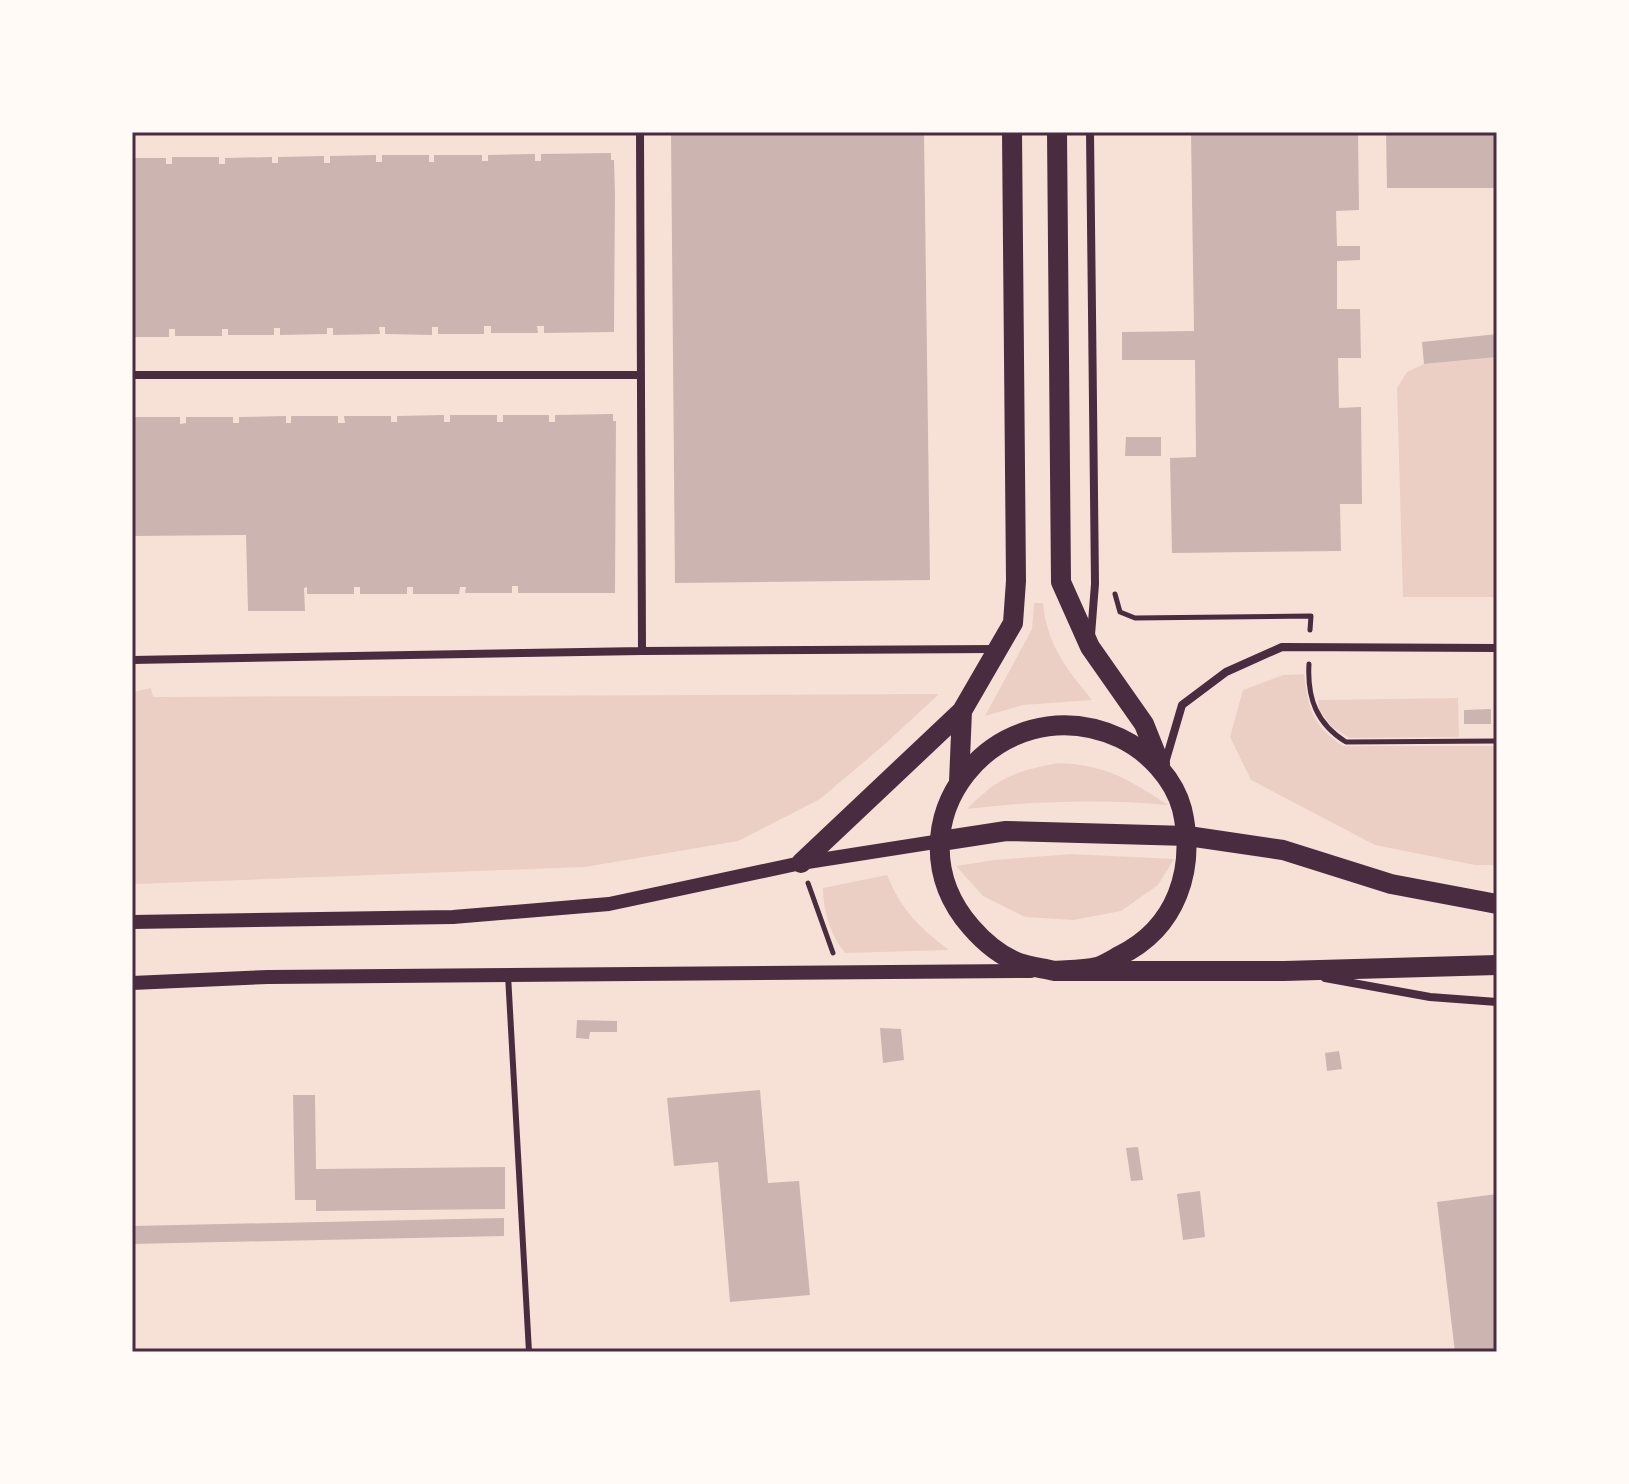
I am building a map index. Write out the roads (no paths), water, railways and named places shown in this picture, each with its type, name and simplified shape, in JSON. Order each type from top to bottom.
[{"type":"main road","points":[[801,863],[962,711],[1013,623],[1016,581],[1012,132]]},
{"type":"main road","points":[[1055,971],[1098,967],[1136,948],[1157,928],[1167,917],[1185,879],[1188,836],[1180,802],[1163,771],[1144,724],[1090,647],[1061,582],[1057,132]]},
{"type":"main road","points":[[959,782],[962,711]]},
{"type":"main road","points":[[1163,771],[1134,745],[1098,728],[1058,724],[1020,732],[986,752],[959,782],[946,810],[941,841],[945,879],[960,914],[985,943],[1018,962],[1055,971],[1284,971],[1497,965]]},
{"type":"main road","points":[[941,841],[1006,831],[1188,836],[1283,850],[1391,884],[1497,904]]},
{"type":"street","points":[[640,132],[642,651]]},
{"type":"street","points":[[1090,132],[1095,584],[1090,647]]},
{"type":"street","points":[[132,375],[641,375]]},
{"type":"street","points":[[1163,771],[1182,705],[1226,672],[1282,647],[1497,648]]},
{"type":"street","points":[[132,660],[642,651],[996,649]]},
{"type":"street","points":[[132,922],[453,917],[609,904],[801,863],[941,841]]},
{"type":"street","points":[[132,983],[268,977],[1055,971]]},
{"type":"street","points":[[1284,971],[1430,997],[1497,1002]]},
{"type":"lane","points":[[508,975],[529,1352]]}]
